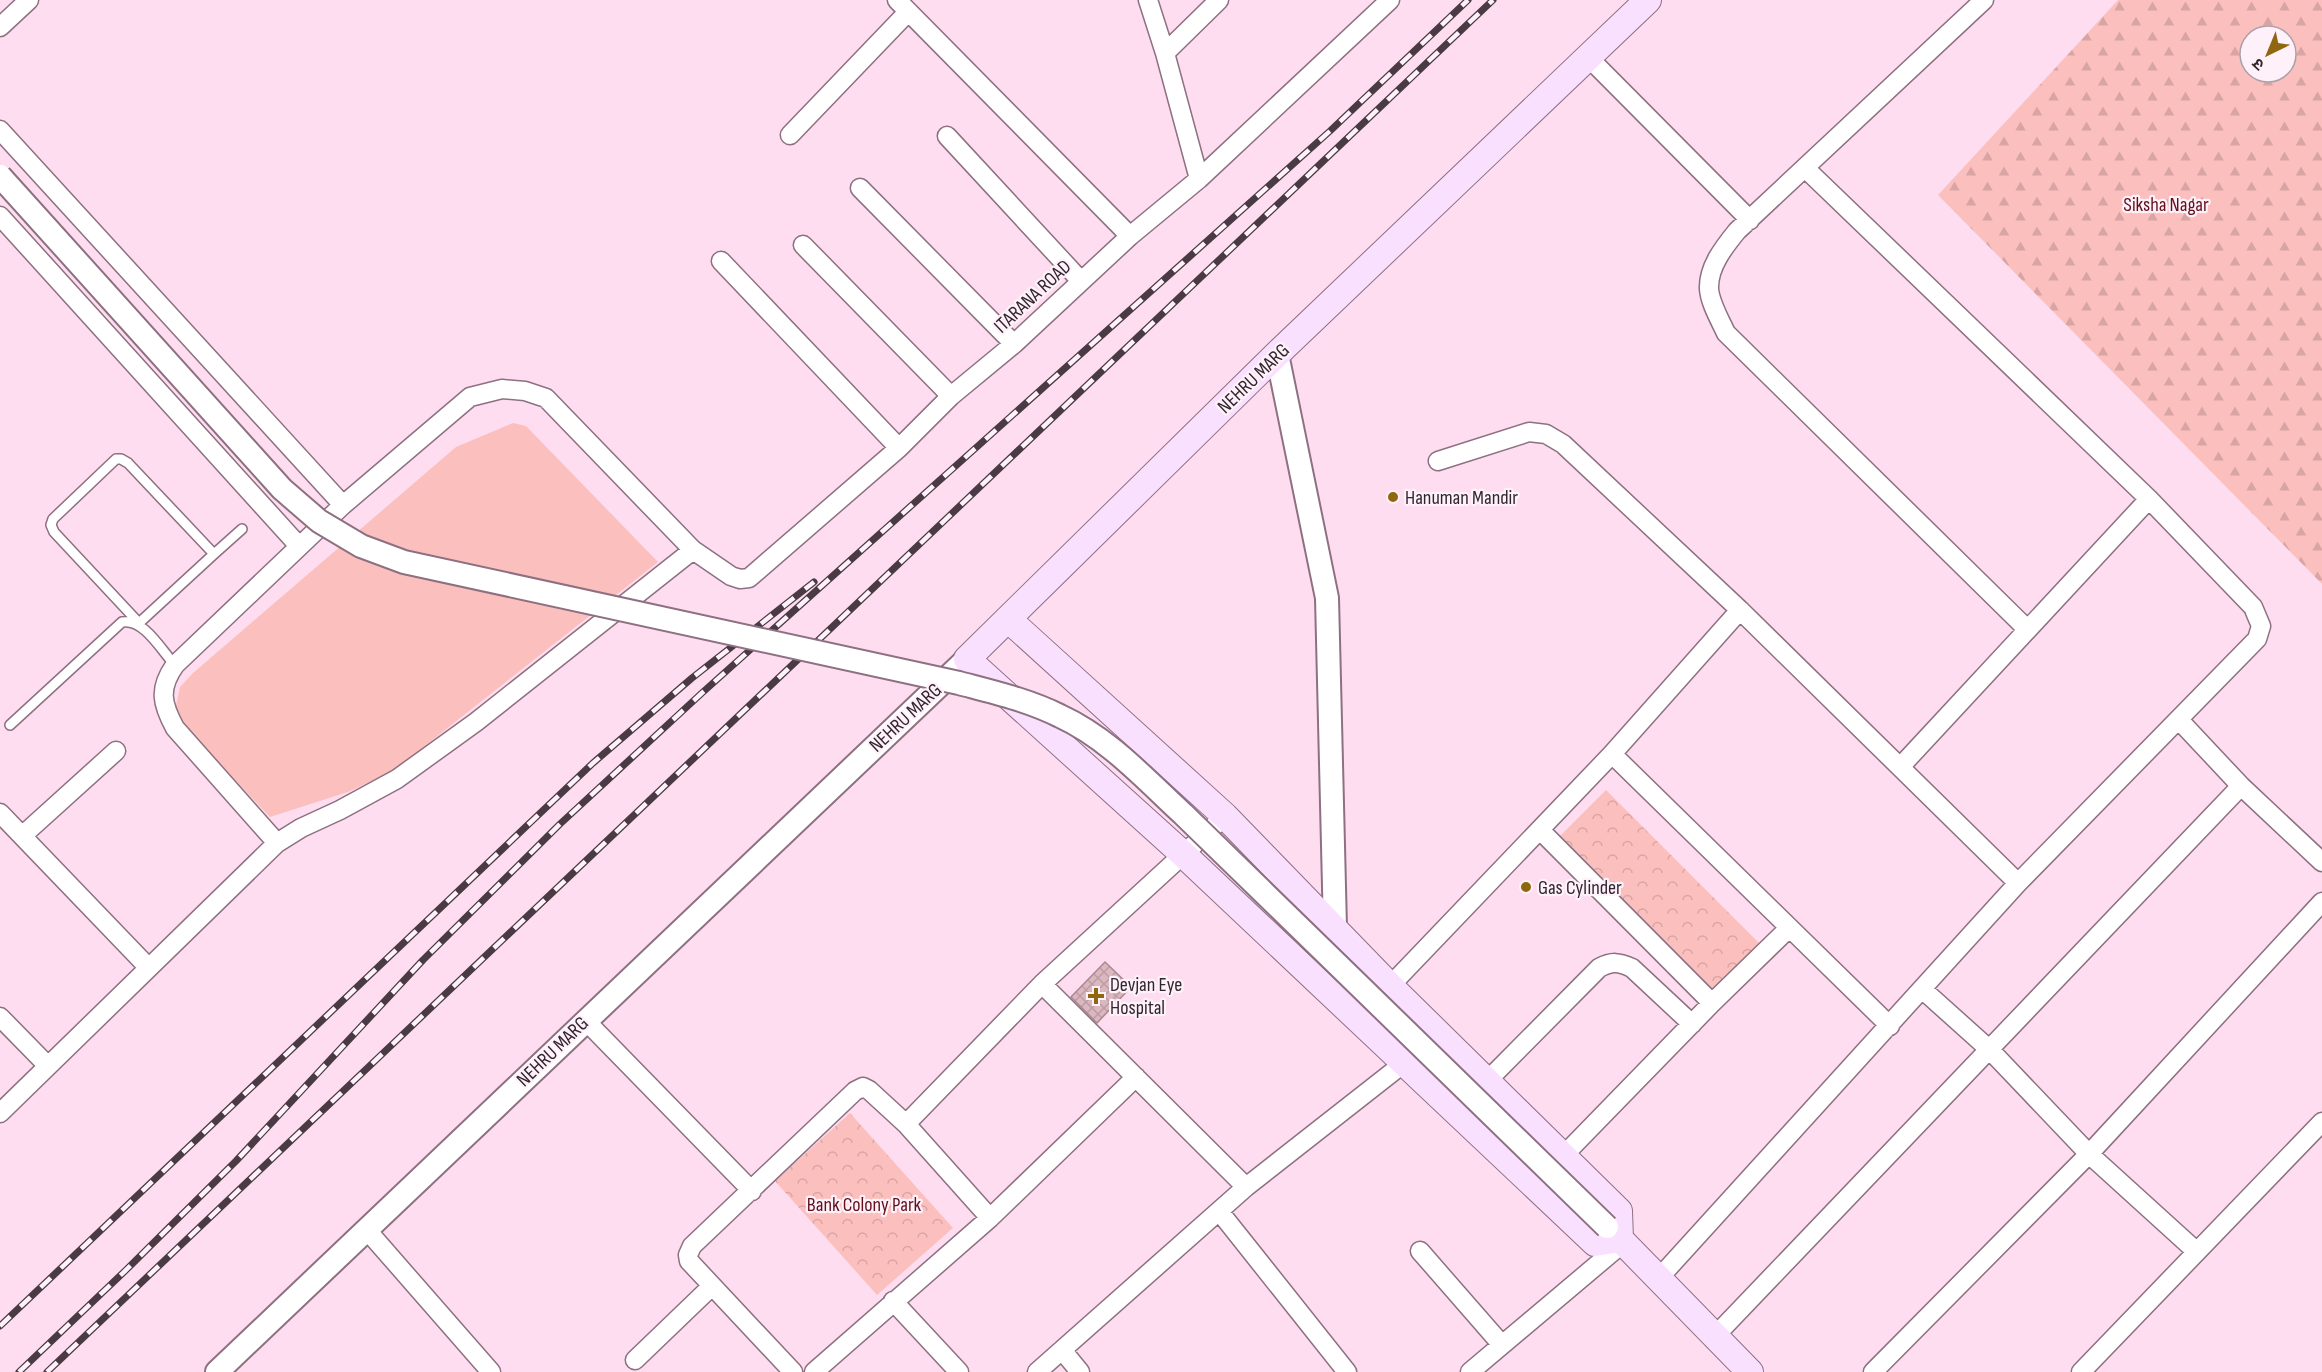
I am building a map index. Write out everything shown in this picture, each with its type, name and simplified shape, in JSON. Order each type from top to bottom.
[{"type":"main road","name":"NEHRU MARG","points":[[1588,57],[1634,0]]},
{"type":"main road","name":"NEHRU MARG","points":[[967,659],[1277,354],[1648,0]]},
{"type":"main road","points":[[1008,619],[1225,816],[1390,986],[1564,1155],[1619,1211],[1617,1236],[1750,1372]]},
{"type":"main road","points":[[967,659],[1184,855],[1595,1243],[1617,1236]]},
{"type":"street","points":[[0,27],[29,0]]},
{"type":"street","points":[[1148,0],[1199,178]]},
{"type":"street","points":[[1165,53],[1219,0]]},
{"type":"street","name":"ITARANA ROAD","points":[[175,665],[343,505],[470,397],[502,389],[525,391],[546,398],[693,550],[731,576],[740,579],[748,578],[899,448],[951,396],[1014,344],[1130,236],[1199,178],[1390,0]]},
{"type":"street","points":[[1984,0],[1750,220],[1722,250],[1712,273],[1709,289],[1726,333],[2027,629]]},
{"type":"street","points":[[790,135],[903,6],[1130,236]]},
{"type":"street","points":[[1588,57],[1750,220]]},
{"type":"street","points":[[0,130],[343,505]]},
{"type":"street","points":[[947,136],[1081,281]]},
{"type":"street","points":[[1659,1278],[2019,883],[2257,639],[2261,626],[2253,607],[2149,499],[1806,169]]},
{"type":"street","points":[[0,176],[282,489],[319,521],[361,546],[404,562],[959,683],[1030,703],[1062,716],[1096,737],[1122,758],[1183,814],[1617,1236],[1502,1345],[1470,1372]]},
{"type":"street","points":[[860,188],[1014,344]]},
{"type":"street","points":[[0,216],[299,546]]},
{"type":"street","points":[[802,245],[951,396]]},
{"type":"street","points":[[721,261],[899,448]]},
{"type":"street","points":[[1277,354],[1327,598],[1335,928]]},
{"type":"street","points":[[1438,461],[1529,432],[1546,434],[1563,444],[1740,609],[2019,883]]},
{"type":"street","points":[[1901,766],[2149,499]]},
{"type":"street","points":[[0,1113],[278,843],[301,828],[397,779],[476,722],[693,550]]},
{"type":"street","points":[[1390,986],[1612,754],[1740,609]]},
{"type":"street","name":"NEHRU MARG","points":[[217,1372],[967,659]]},
{"type":"street","points":[[175,665],[165,679],[164,708],[175,728],[278,843]]},
{"type":"street","points":[[2179,720],[2241,786],[2322,862]]},
{"type":"street","points":[[22,836],[116,751]]},
{"type":"street","points":[[1612,754],[1788,929],[1890,1026]]},
{"type":"street","points":[[1716,1335],[2241,786]]},
{"type":"street","points":[[0,813],[148,967]]},
{"type":"street","points":[[906,1124],[1042,984],[1225,816]]},
{"type":"street","points":[[1540,830],[1712,1003]]},
{"type":"street","points":[[1873,1372],[2090,1154],[2322,902]]},
{"type":"street","points":[[1564,1155],[1712,1003],[1788,929]]},
{"type":"street","points":[[1487,1082],[1599,968],[1608,963],[1622,963],[1632,968],[1692,1024]]},
{"type":"street","points":[[1042,984],[1246,1187]]},
{"type":"street","points":[[1922,989],[1990,1050],[2090,1154],[2197,1252]]},
{"type":"street","points":[[0,1017],[48,1066]]},
{"type":"street","points":[[585,1020],[752,1191]]},
{"type":"street","points":[[1037,1372],[1246,1187],[1440,1034]]},
{"type":"street","points":[[814,1372],[990,1218],[1136,1077]]},
{"type":"street","points":[[793,1372],[689,1261],[688,1255],[692,1246],[855,1091],[863,1087],[906,1124],[990,1218]]},
{"type":"street","points":[[2081,1372],[2322,1122]]},
{"type":"street","points":[[1219,1210],[1347,1372]]},
{"type":"street","points":[[366,1229],[491,1372]]},
{"type":"street","points":[[1420,1251],[1502,1345]]},
{"type":"street","points":[[635,1360],[712,1286]]},
{"type":"street","points":[[893,1301],[959,1372]]},
{"type":"street","points":[[1062,1350],[1080,1372]]},
{"type":"lane","points":[[175,665],[54,532],[51,525],[52,519],[108,465],[116,459],[121,459],[128,463],[214,554]]},
{"type":"lane","points":[[139,623],[242,529]]},
{"type":"lane","points":[[10,725],[116,625],[128,621],[139,623]]},
{"type":"green space","name":"Siksha Nagar","points":[[2118,0],[2322,0],[2322,584],[1938,195]]},
{"type":"green space","points":[[513,423],[526,426],[658,562],[393,771],[348,792],[270,817],[185,727],[175,710],[180,687],[193,673],[456,447]]},
{"type":"green space","points":[[1606,790],[1763,947],[1711,999],[1554,842]]},
{"type":"green space","name":"Bank Colony Park","points":[[850,1113],[953,1228],[877,1295],[775,1181]]},
{"type":"building","points":[[1105,962],[1131,987],[1097,1023],[1071,997]]},
{"type":"railway","points":[[19,1372],[236,1161],[423,960],[560,824],[703,692],[1330,131],[1468,0]]},
{"type":"railway","points":[[47,1372],[1493,0]]},
{"type":"railway","points":[[0,1326],[593,763],[692,678],[814,582]]},
{"type":"place","name":"Hanuman Mandir","points":[[1393,497]]},
{"type":"place","name":"Gas Cylinder","points":[[1526,887]]},
{"type":"place","name":"Devjan Eye Hospital","points":[[1096,996]]}]
